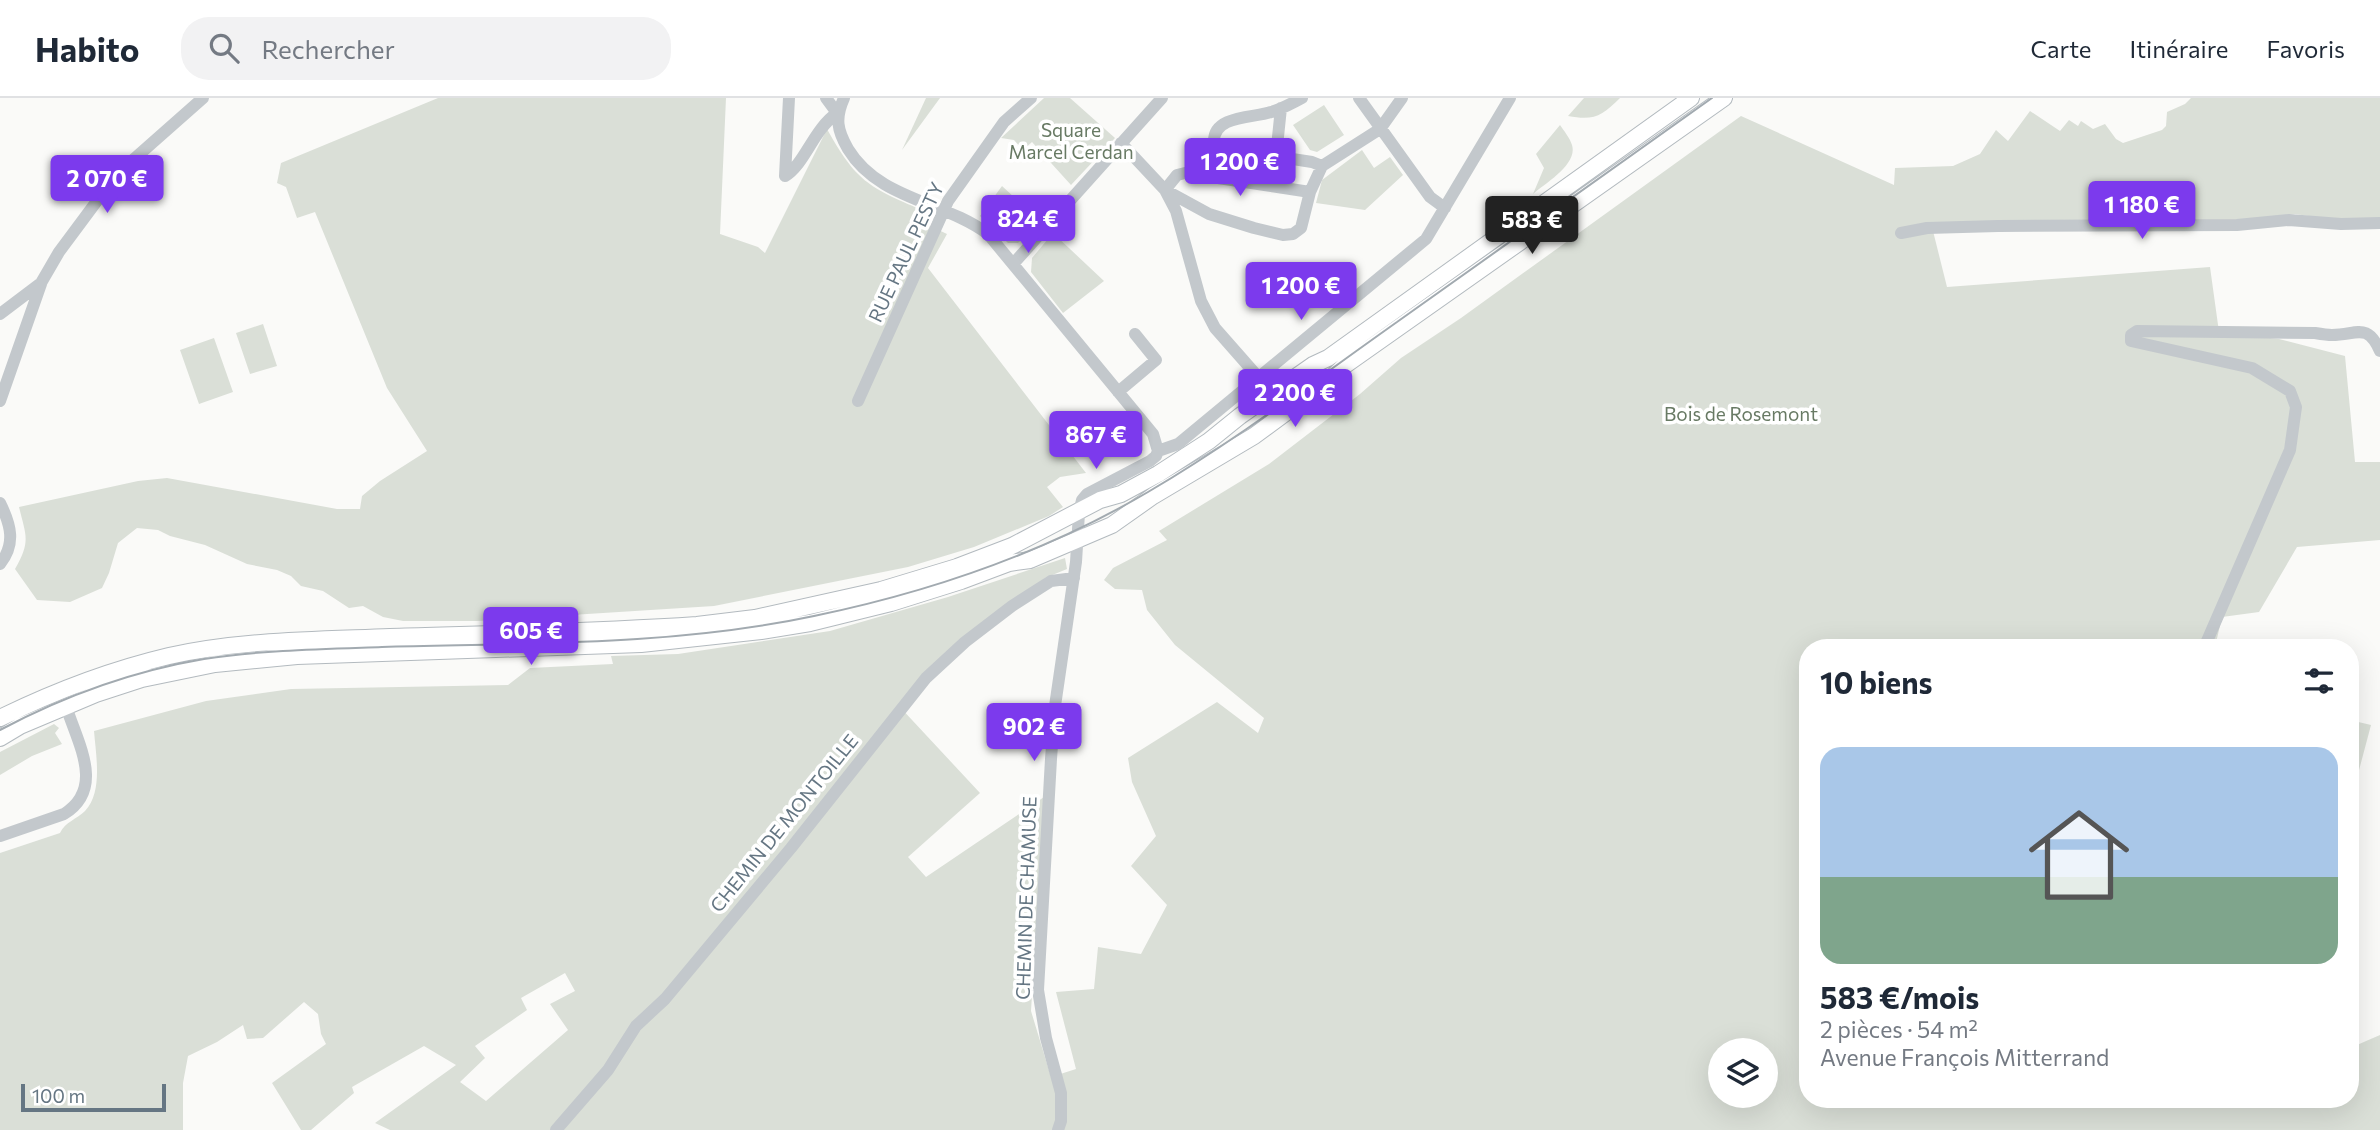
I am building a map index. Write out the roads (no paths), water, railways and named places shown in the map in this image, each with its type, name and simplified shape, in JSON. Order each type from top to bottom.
[{"type":"main road","points":[[0,718],[46,695],[91,678],[170,656],[230,646],[697,625],[755,618],[881,590],[957,567],[1012,545],[1100,500],[1121,494],[1193,453],[1250,409],[1313,365],[1328,358],[1691,98]]},
{"type":"main road","points":[[0,738],[66,706],[142,679],[182,670],[297,656],[640,645],[761,631],[810,623],[891,603],[1009,563],[1030,560],[1112,525],[1164,489],[1254,436],[1326,383],[1344,366],[1724,98]]},
{"type":"street","points":[[0,401],[41,284],[59,252],[117,174],[204,98]]},
{"type":"street","points":[[789,98],[785,176],[794,170],[822,125],[837,113],[844,98]]},
{"type":"street","points":[[826,98],[837,113],[844,142],[854,158],[875,179],[897,192],[973,223],[988,234],[1153,434],[1158,451],[1156,456],[1087,494],[1082,500],[1079,513]]},
{"type":"street","name":"RUE PAUL PESTY","points":[[858,401],[953,192],[1004,122],[1031,98]]},
{"type":"street","points":[[1014,263],[1162,98]]},
{"type":"street","points":[[1303,98],[1281,108],[1227,122],[1218,128],[1214,141],[1222,148],[1312,162],[1322,166]]},
{"type":"street","points":[[1359,98],[1430,197],[1445,208]]},
{"type":"street","points":[[1165,190],[1209,214],[1283,235],[1293,234],[1301,228],[1310,192],[1322,166],[1380,129],[1402,98]]},
{"type":"street","points":[[1158,451],[1178,444],[1426,239],[1510,98]]},
{"type":"street","points":[[1276,156],[1281,108]]},
{"type":"street","points":[[1121,143],[1165,190],[1176,211],[1206,310],[1215,328],[1259,378]]},
{"type":"street","points":[[1165,190],[1177,175],[1185,173],[1310,192]]},
{"type":"street","points":[[1901,233],[1927,228],[1998,226],[2237,225],[2289,220],[2341,224],[2380,223]]},
{"type":"street","points":[[0,314],[41,284]]},
{"type":"street","points":[[2208,639],[2290,450],[2296,407],[2290,391],[2252,368],[2131,341],[2131,335],[2137,331],[2182,330],[2332,335],[2360,331],[2370,335],[2380,351]]},
{"type":"street","points":[[1118,392],[1156,360],[1135,334]]},
{"type":"street","points":[[0,503],[9,520],[11,540],[9,552],[0,564]]},
{"type":"street","name":"CHEMIN DE CHAMUSE","points":[[1058,1130],[1061,1121],[1061,1093],[1046,1038],[1038,990],[1055,706],[1074,578],[1079,513]]},
{"type":"street","name":"CHEMIN DE MONTOILLE","points":[[556,1130],[608,1070],[636,1026],[665,999],[701,956],[838,791],[887,724],[926,678],[965,642],[1012,606],[1051,580],[1074,578]]},
{"type":"street","points":[[0,836],[65,814],[82,798],[87,785],[87,769],[66,706]]},
{"type":"tram line","points":[[0,730],[99,686],[151,670],[204,659],[293,650],[599,641],[707,633],[761,626],[857,606],[986,568],[1109,514],[1212,452],[1712,98]]},
{"type":"park label","name":"Square Marcel Cerdan","points":[[1071,141]]},
{"type":"park label","name":"Bois de Rosemont","points":[[1741,414]]}]
